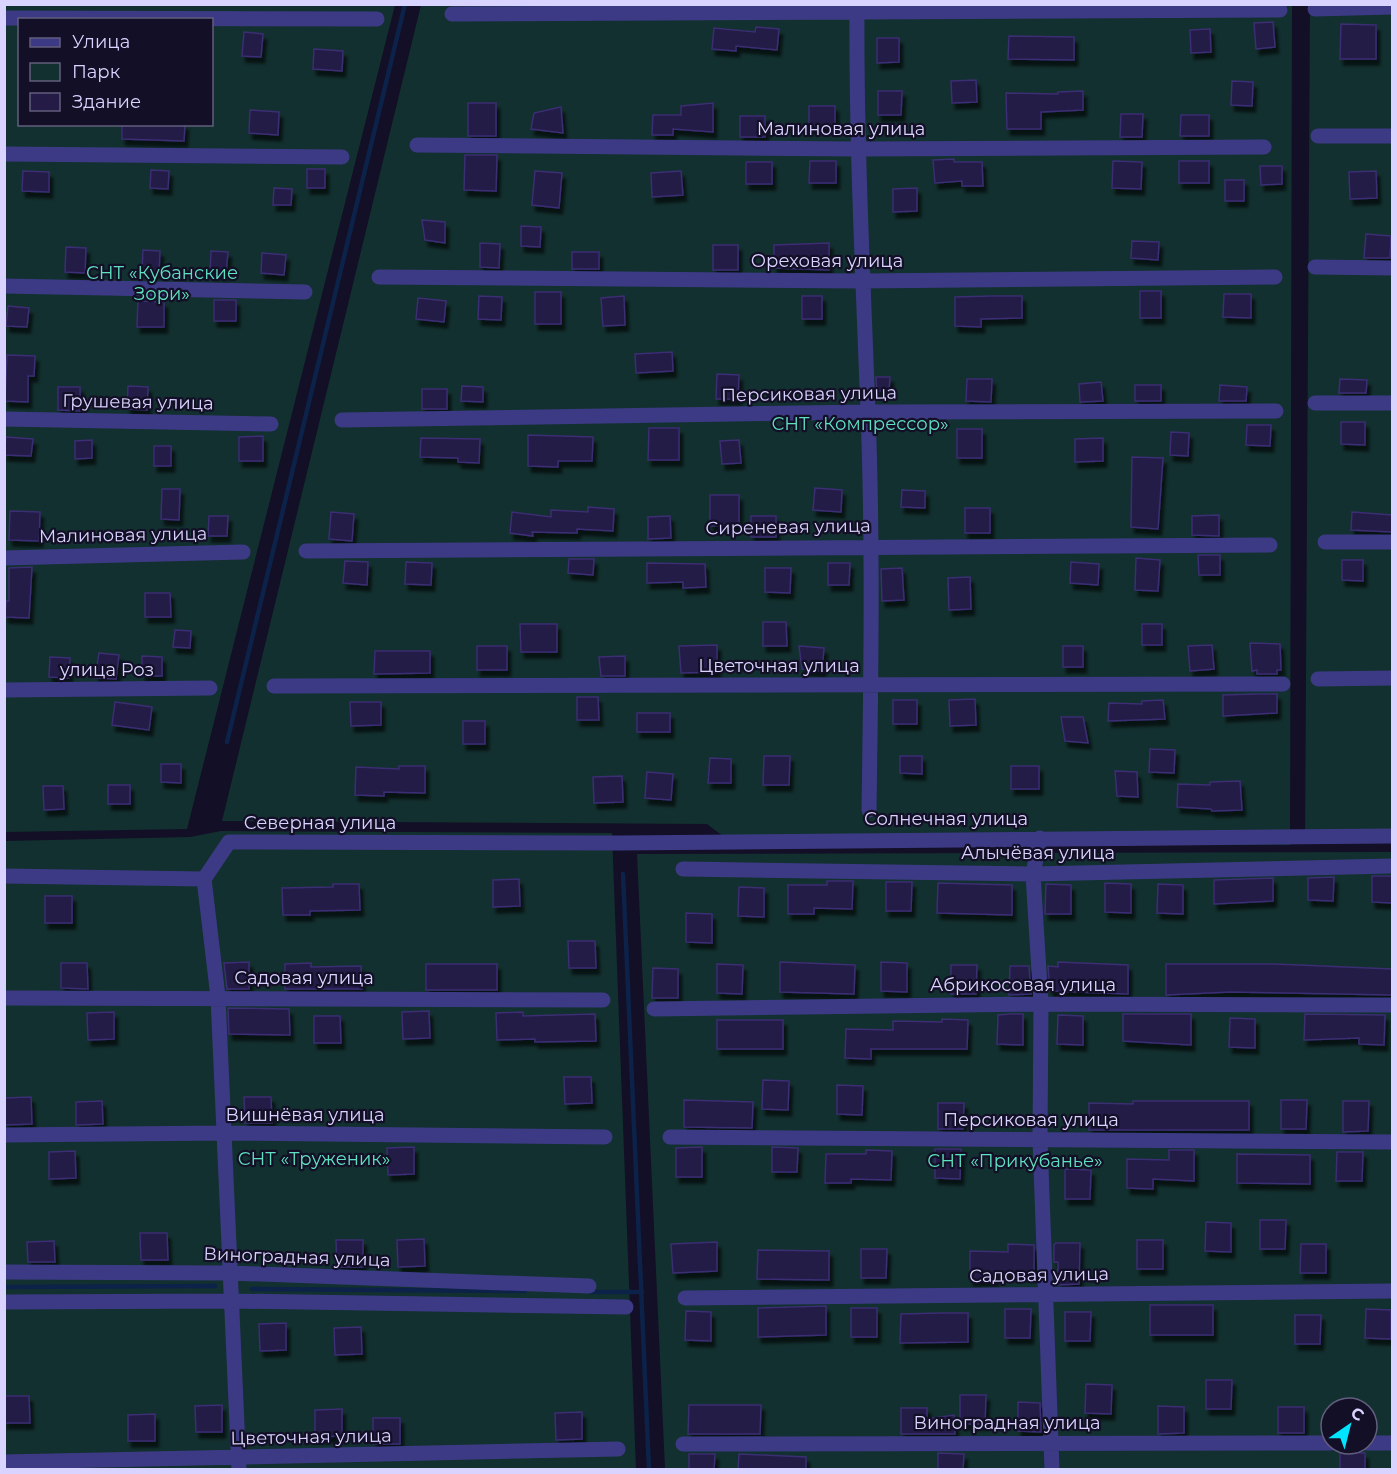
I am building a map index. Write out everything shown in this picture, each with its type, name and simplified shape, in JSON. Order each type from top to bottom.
[{"type":"street","points":[[1315,9],[1392,7]]},
{"type":"street","points":[[452,14],[857,8],[1280,10]]},
{"type":"street","points":[[857,8],[861,281],[868,412],[871,685],[869,810]]},
{"type":"street","points":[[213,19],[377,19]]},
{"type":"street","points":[[1318,136],[1392,136]]},
{"type":"street","name":"Малиновая улица","points":[[417,145],[858,149],[1264,147]]},
{"type":"street","points":[[4,154],[342,157]]},
{"type":"street","points":[[1315,267],[1392,268]]},
{"type":"street","name":"Ореховая улица","points":[[379,277],[861,281],[1275,277]]},
{"type":"street","points":[[4,286],[305,292]]},
{"type":"street","points":[[1315,403],[1392,403]]},
{"type":"street","name":"Персиковая улица","points":[[342,420],[868,412],[1276,411]]},
{"type":"street","name":"Грушевая улица","points":[[4,419],[271,424]]},
{"type":"street","points":[[1325,542],[1392,542]]},
{"type":"street","name":"Сиреневая улица","points":[[306,551],[1270,545]]},
{"type":"street","name":"Малиновая улица","points":[[4,558],[243,552]]},
{"type":"street","points":[[1318,679],[1392,678]]},
{"type":"street","name":"Цветочная улица","points":[[274,686],[1283,684]]},
{"type":"street","name":"улица Роз","points":[[4,690],[210,688]]},
{"type":"street","name":"Солнечная улица","points":[[619,843],[1392,836]]},
{"type":"street","points":[[1040,838],[1033,874],[1041,1004],[1040,1140],[1053,1470]]},
{"type":"street","name":"Северная улица","points":[[204,879],[229,843],[619,843]]},
{"type":"street","name":"Алычёвая улица","points":[[684,869],[1033,874],[1392,866]]},
{"type":"street","points":[[4,876],[204,879],[218,997],[239,1464]]},
{"type":"street","name":"Садовая улица","points":[[4,998],[603,1000]]},
{"type":"street","name":"Абрикосовая улица","points":[[654,1009],[1041,1004],[1392,1005]]},
{"type":"street","name":"Вишнёвая улица","points":[[4,1135],[225,1133],[605,1137]]},
{"type":"street","name":"Персиковая улица","points":[[670,1137],[1392,1142]]},
{"type":"street","name":"Виноградная улица","points":[[4,1272],[230,1273],[589,1286]]},
{"type":"street","name":"Садовая улица","points":[[685,1298],[1392,1291]]},
{"type":"street","points":[[4,1302],[231,1301],[626,1307]]},
{"type":"street","name":"Виноградная улица","points":[[683,1444],[1319,1443]]},
{"type":"street","name":"Цветочная улица","points":[[4,1462],[239,1464],[618,1449]]},
{"type":"green space","name":"СНТ «Кубанские Зори»","points":[[4,5],[395,5],[187,829],[5,832]]},
{"type":"green space","name":"СНТ «Компрессор»","points":[[421,5],[1292,5],[1290,845],[736,846],[707,824],[222,821]]},
{"type":"green space","points":[[1310,5],[1392,5],[1392,842],[1305,843]]},
{"type":"green space","name":"СНТ «Труженик»","points":[[221,831],[612,833],[636,1469],[5,1469],[4,841],[190,837]]},
{"type":"green space","name":"СНТ «Прикубанье»","points":[[1392,852],[1392,1469],[665,1469],[637,854]]},
{"type":"building","points":[[1273,22],[1275,47],[1256,49],[1254,23]]},
{"type":"building","points":[[1341,24],[1376,25],[1376,59],[1340,59]]},
{"type":"building","points":[[756,27],[779,29],[777,50],[736,46],[736,51],[712,49],[714,28],[755,32]]},
{"type":"building","points":[[1210,29],[1211,52],[1191,53],[1190,30]]},
{"type":"building","points":[[244,32],[263,34],[261,57],[242,56]]},
{"type":"building","points":[[1009,36],[1074,37],[1074,60],[1008,59]]},
{"type":"building","points":[[877,38],[899,38],[899,62],[877,63]]},
{"type":"building","points":[[314,49],[343,51],[342,71],[313,69]]},
{"type":"building","points":[[976,80],[977,102],[952,103],[951,81]]},
{"type":"building","points":[[1232,81],[1253,82],[1252,106],[1231,105]]},
{"type":"building","points":[[878,91],[902,91],[901,115],[878,115]]},
{"type":"building","points":[[1083,91],[1083,110],[1041,112],[1041,129],[1007,129],[1006,93],[1058,94],[1058,92]]},
{"type":"building","points":[[468,103],[496,103],[496,136],[468,136]]},
{"type":"building","points":[[713,103],[713,132],[673,129],[673,135],[652,135],[653,115],[681,115],[681,106]]},
{"type":"building","points":[[809,106],[835,106],[835,128],[809,128]]},
{"type":"building","points":[[561,107],[563,133],[531,129],[534,113]]},
{"type":"building","points":[[250,110],[279,112],[278,135],[249,133]]},
{"type":"building","points":[[1121,114],[1143,114],[1142,137],[1120,137]]},
{"type":"building","points":[[1181,115],[1209,115],[1209,136],[1180,136]]},
{"type":"building","points":[[740,116],[765,116],[765,137],[740,137]]},
{"type":"building","points":[[122,126],[185,126],[184,141],[122,139]]},
{"type":"building","points":[[465,155],[497,155],[496,191],[464,190]]},
{"type":"building","points":[[954,159],[954,162],[982,162],[983,186],[962,186],[962,181],[935,183],[933,160]]},
{"type":"building","points":[[810,161],[836,161],[836,183],[809,183]]},
{"type":"building","points":[[1113,161],[1142,162],[1141,189],[1112,188]]},
{"type":"building","points":[[1179,161],[1209,161],[1209,183],[1179,183]]},
{"type":"building","points":[[746,162],[772,162],[772,184],[746,184]]},
{"type":"building","points":[[1260,166],[1282,166],[1282,184],[1261,185]]},
{"type":"building","points":[[307,169],[325,169],[325,188],[307,188]]},
{"type":"building","points":[[151,170],[169,171],[168,189],[150,188]]},
{"type":"building","points":[[23,171],[49,172],[49,192],[22,191]]},
{"type":"building","points":[[535,171],[562,173],[559,208],[532,205]]},
{"type":"building","points":[[681,171],[683,195],[652,197],[651,173]]},
{"type":"building","points":[[1376,171],[1377,198],[1350,199],[1349,172]]},
{"type":"building","points":[[1225,180],[1244,180],[1244,201],[1225,201]]},
{"type":"building","points":[[274,188],[292,189],[291,205],[273,205]]},
{"type":"building","points":[[917,188],[917,211],[893,212],[893,189]]},
{"type":"building","points":[[422,220],[445,222],[445,243],[425,240]]},
{"type":"building","points":[[521,226],[541,227],[540,247],[521,246]]},
{"type":"building","points":[[1366,234],[1391,236],[1390,258],[1364,258]]},
{"type":"building","points":[[1132,241],[1159,242],[1158,260],[1131,258]]},
{"type":"building","points":[[480,243],[500,244],[499,268],[480,267]]},
{"type":"building","points":[[829,243],[829,270],[774,268],[774,245]]},
{"type":"building","points":[[713,245],[738,245],[738,270],[713,270]]},
{"type":"building","points":[[66,247],[86,248],[85,273],[65,272]]},
{"type":"building","points":[[143,250],[160,251],[159,272],[142,271]]},
{"type":"building","points":[[211,251],[228,252],[226,274],[210,273]]},
{"type":"building","points":[[572,252],[599,252],[599,269],[572,269]]},
{"type":"building","points":[[262,253],[286,255],[284,275],[261,273]]},
{"type":"building","points":[[1140,291],[1161,291],[1161,318],[1140,318]]},
{"type":"building","points":[[535,292],[561,292],[561,324],[535,324]]},
{"type":"building","points":[[1224,294],[1251,294],[1251,318],[1223,317]]},
{"type":"building","points":[[479,296],[502,297],[501,320],[478,319]]},
{"type":"building","points":[[624,296],[625,325],[603,326],[601,298]]},
{"type":"building","points":[[802,296],[822,296],[822,319],[802,319]]},
{"type":"building","points":[[1022,296],[1022,318],[981,319],[981,327],[955,326],[955,297]]},
{"type":"building","points":[[418,298],[446,301],[444,322],[416,319]]},
{"type":"building","points":[[214,300],[236,300],[236,321],[214,321]]},
{"type":"building","points":[[138,301],[164,302],[164,327],[137,327]]},
{"type":"building","points":[[8,306],[29,308],[27,327],[6,326]]},
{"type":"building","points":[[672,352],[673,371],[636,373],[635,354]]},
{"type":"building","points":[[7,355],[35,356],[34,376],[28,376],[28,402],[5,401]]},
{"type":"building","points":[[717,374],[739,375],[738,399],[716,399]]},
{"type":"building","points":[[876,377],[890,377],[889,390],[877,391]]},
{"type":"building","points":[[967,379],[992,379],[991,402],[966,401]]},
{"type":"building","points":[[1340,379],[1367,380],[1366,393],[1339,393]]},
{"type":"building","points":[[1101,382],[1103,401],[1080,402],[1079,384]]},
{"type":"building","points":[[1135,385],[1161,385],[1161,401],[1135,401]]},
{"type":"building","points":[[1220,385],[1247,387],[1246,401],[1219,401]]},
{"type":"building","points":[[128,386],[148,387],[147,410],[127,409]]},
{"type":"building","points":[[462,386],[483,387],[483,402],[461,401]]},
{"type":"building","points":[[58,387],[80,387],[80,411],[58,410]]},
{"type":"building","points":[[422,389],[447,389],[447,409],[422,409]]},
{"type":"building","points":[[1341,422],[1365,422],[1365,445],[1341,444]]},
{"type":"building","points":[[1247,425],[1271,425],[1270,446],[1246,445]]},
{"type":"building","points":[[649,428],[679,428],[679,460],[648,460]]},
{"type":"building","points":[[957,429],[982,429],[982,458],[957,458]]},
{"type":"building","points":[[1171,432],[1189,433],[1188,456],[1170,455]]},
{"type":"building","points":[[528,435],[593,437],[592,461],[558,461],[558,467],[528,466]]},
{"type":"building","points":[[263,436],[263,461],[239,461],[239,437]]},
{"type":"building","points":[[6,437],[33,439],[31,456],[4,455]]},
{"type":"building","points":[[421,438],[480,439],[479,463],[458,462],[458,458],[420,457]]},
{"type":"building","points":[[1103,438],[1103,461],[1075,462],[1075,439]]},
{"type":"building","points":[[92,440],[92,458],[75,459],[75,441]]},
{"type":"building","points":[[739,440],[741,463],[722,464],[720,441]]},
{"type":"building","points":[[154,446],[171,446],[171,466],[154,466]]},
{"type":"building","points":[[1132,457],[1163,458],[1158,529],[1131,527]]},
{"type":"building","points":[[815,488],[842,490],[841,512],[813,510]]},
{"type":"building","points":[[162,489],[180,489],[179,520],[161,519]]},
{"type":"building","points":[[902,490],[925,491],[925,508],[901,507]]},
{"type":"building","points":[[710,495],[739,495],[739,526],[710,526]]},
{"type":"building","points":[[588,507],[614,509],[613,531],[577,529],[577,533],[532,532],[533,536],[510,533],[512,512],[551,517],[551,510],[588,512]]},
{"type":"building","points":[[965,508],[990,508],[990,533],[965,533]]},
{"type":"building","points":[[10,511],[40,512],[39,541],[9,540]]},
{"type":"building","points":[[331,512],[354,514],[352,541],[329,539]]},
{"type":"building","points":[[1352,512],[1392,515],[1392,532],[1351,530]]},
{"type":"building","points":[[1219,515],[1219,536],[1192,535],[1192,516]]},
{"type":"building","points":[[209,516],[228,516],[227,536],[208,536]]},
{"type":"building","points":[[670,516],[671,538],[648,539],[648,517]]},
{"type":"building","points":[[751,516],[776,516],[776,537],[751,537]]},
{"type":"building","points":[[1198,555],[1220,555],[1220,575],[1199,575]]},
{"type":"building","points":[[1136,558],[1160,560],[1158,591],[1135,590]]},
{"type":"building","points":[[569,559],[594,559],[593,575],[568,573]]},
{"type":"building","points":[[1342,560],[1363,560],[1363,581],[1342,580]]},
{"type":"building","points":[[345,561],[368,562],[367,585],[343,583]]},
{"type":"building","points":[[406,562],[432,563],[431,585],[405,584]]},
{"type":"building","points":[[1071,562],[1099,564],[1098,585],[1070,583]]},
{"type":"building","points":[[647,563],[705,564],[706,587],[683,588],[683,582],[647,583]]},
{"type":"building","points":[[828,563],[850,563],[849,585],[828,585]]},
{"type":"building","points":[[32,567],[29,618],[5,617],[6,601],[9,601],[9,568]]},
{"type":"building","points":[[765,568],[791,568],[790,593],[765,592]]},
{"type":"building","points":[[902,568],[904,600],[882,601],[881,569]]},
{"type":"building","points":[[970,577],[971,609],[949,610],[948,578]]},
{"type":"building","points":[[145,593],[170,593],[171,617],[145,617]]},
{"type":"building","points":[[763,622],[786,622],[787,646],[763,646]]},
{"type":"building","points":[[520,624],[557,624],[557,652],[521,652]]},
{"type":"building","points":[[1142,624],[1162,624],[1162,645],[1142,645]]},
{"type":"building","points":[[175,630],[191,631],[190,648],[173,647]]},
{"type":"building","points":[[1250,643],[1280,644],[1281,670],[1277,670],[1277,674],[1257,674],[1257,670],[1252,671]]},
{"type":"building","points":[[717,645],[717,672],[681,673],[679,646]]},
{"type":"building","points":[[1212,645],[1214,669],[1190,671],[1188,646]]},
{"type":"building","points":[[477,646],[507,646],[507,670],[477,670]]},
{"type":"building","points":[[799,646],[824,648],[822,671],[802,669]]},
{"type":"building","points":[[1063,646],[1083,646],[1083,667],[1063,667]]},
{"type":"building","points":[[375,651],[430,651],[430,673],[374,674]]},
{"type":"building","points":[[99,653],[119,655],[116,679],[95,678]]},
{"type":"building","points":[[142,656],[162,657],[162,676],[142,676]]},
{"type":"building","points":[[625,656],[625,676],[601,676],[599,657]]},
{"type":"building","points":[[50,657],[70,658],[69,678],[49,677]]},
{"type":"building","points":[[1277,694],[1277,713],[1223,716],[1223,695]]},
{"type":"building","points":[[577,697],[598,697],[599,720],[577,720]]},
{"type":"building","points":[[975,699],[976,725],[950,726],[949,700]]},
{"type":"building","points":[[893,700],[917,700],[917,724],[893,724]]},
{"type":"building","points":[[1163,700],[1165,719],[1108,721],[1109,703],[1142,704],[1142,701]]},
{"type":"building","points":[[115,702],[152,707],[149,730],[112,725]]},
{"type":"building","points":[[350,702],[381,702],[381,725],[351,726]]},
{"type":"building","points":[[637,713],[670,713],[670,732],[637,732]]},
{"type":"building","points":[[1061,717],[1083,717],[1088,743],[1065,741]]},
{"type":"building","points":[[463,721],[485,721],[485,744],[463,744]]},
{"type":"building","points":[[1150,749],[1175,750],[1174,773],[1149,772]]},
{"type":"building","points":[[764,756],[790,756],[789,785],[763,785]]},
{"type":"building","points":[[900,756],[922,756],[922,774],[900,773]]},
{"type":"building","points":[[710,758],[731,759],[731,783],[708,783]]},
{"type":"building","points":[[161,764],[181,764],[181,783],[161,782]]},
{"type":"building","points":[[399,766],[425,766],[425,793],[384,792],[384,796],[355,795],[356,767],[399,769]]},
{"type":"building","points":[[1011,766],[1039,766],[1039,789],[1011,789]]},
{"type":"building","points":[[1115,771],[1137,772],[1138,797],[1117,796]]},
{"type":"building","points":[[647,772],[673,774],[671,800],[645,798]]},
{"type":"building","points":[[622,776],[623,802],[594,803],[593,777]]},
{"type":"building","points":[[1240,781],[1242,810],[1212,811],[1211,809],[1177,807],[1178,784],[1210,785],[1210,782]]},
{"type":"building","points":[[108,785],[130,785],[130,804],[108,804]]},
{"type":"building","points":[[43,786],[63,786],[64,809],[44,810]]},
{"type":"building","points":[[1372,876],[1392,876],[1392,903],[1372,902]]},
{"type":"building","points":[[1334,877],[1333,901],[1308,900],[1308,878]]},
{"type":"building","points":[[1273,878],[1273,901],[1214,904],[1214,880]]},
{"type":"building","points":[[519,879],[520,906],[493,907],[493,880]]},
{"type":"building","points":[[827,881],[853,881],[852,909],[814,908],[814,914],[788,914],[788,885],[827,885]]},
{"type":"building","points":[[886,882],[912,882],[911,911],[886,911]]},
{"type":"building","points":[[938,883],[1012,885],[1012,915],[937,913]]},
{"type":"building","points":[[1105,883],[1131,884],[1131,913],[1105,912]]},
{"type":"building","points":[[333,884],[359,884],[360,910],[310,911],[310,915],[283,915],[282,888],[333,887]]},
{"type":"building","points":[[1046,884],[1071,885],[1071,914],[1045,914]]},
{"type":"building","points":[[1158,884],[1183,885],[1183,914],[1157,913]]},
{"type":"building","points":[[739,887],[764,888],[764,917],[738,916]]},
{"type":"building","points":[[45,896],[72,896],[72,923],[45,923]]},
{"type":"building","points":[[686,913],[712,914],[712,943],[686,942]]},
{"type":"building","points":[[568,941],[595,941],[596,968],[569,968]]},
{"type":"building","points":[[249,962],[249,989],[227,989],[224,963]]},
{"type":"building","points":[[780,962],[855,965],[854,994],[780,992]]},
{"type":"building","points":[[881,962],[907,963],[907,992],[881,991]]},
{"type":"building","points":[[1058,962],[1128,965],[1128,994],[1050,991],[1048,966],[1058,967]]},
{"type":"building","points":[[61,963],[87,963],[88,989],[61,988]]},
{"type":"building","points":[[311,963],[311,967],[361,966],[362,989],[285,989],[285,964]]},
{"type":"building","points":[[426,964],[497,964],[497,990],[426,990]]},
{"type":"building","points":[[717,964],[743,965],[742,994],[717,993]]},
{"type":"building","points":[[1166,964],[1275,964],[1392,969],[1392,995],[1230,992],[1166,995]]},
{"type":"building","points":[[951,965],[977,965],[976,994],[951,994]]},
{"type":"building","points":[[1010,966],[1029,966],[1031,994],[1009,995]]},
{"type":"building","points":[[653,968],[678,969],[678,998],[652,998]]},
{"type":"building","points":[[228,1008],[289,1009],[290,1035],[229,1034]]},
{"type":"building","points":[[429,1011],[430,1038],[403,1039],[402,1012]]},
{"type":"building","points":[[114,1012],[114,1039],[88,1040],[87,1013]]},
{"type":"building","points":[[523,1012],[523,1016],[595,1014],[596,1041],[497,1040],[496,1013]]},
{"type":"building","points":[[1023,1014],[1023,1045],[997,1044],[998,1015]]},
{"type":"building","points":[[1123,1014],[1191,1014],[1191,1045],[1123,1041]]},
{"type":"building","points":[[1305,1014],[1385,1015],[1384,1045],[1359,1044],[1359,1038],[1304,1040]]},
{"type":"building","points":[[1058,1015],[1083,1016],[1083,1045],[1057,1044]]},
{"type":"building","points":[[314,1016],[340,1016],[341,1043],[314,1043]]},
{"type":"building","points":[[1230,1018],[1255,1019],[1255,1048],[1229,1047]]},
{"type":"building","points":[[942,1019],[968,1020],[967,1049],[871,1049],[871,1059],[845,1058],[846,1029],[893,1030],[893,1021],[942,1022]]},
{"type":"building","points":[[717,1020],[783,1020],[783,1049],[717,1049]]},
{"type":"building","points":[[564,1077],[591,1077],[592,1103],[565,1104]]},
{"type":"building","points":[[763,1080],[789,1081],[788,1110],[762,1109]]},
{"type":"building","points":[[837,1085],[863,1086],[862,1115],[837,1114]]},
{"type":"building","points":[[31,1097],[32,1124],[5,1125],[4,1098]]},
{"type":"building","points":[[244,1097],[271,1097],[272,1123],[245,1123]]},
{"type":"building","points":[[684,1100],[753,1102],[752,1128],[684,1127]]},
{"type":"building","points":[[1281,1100],[1307,1100],[1306,1129],[1281,1129]]},
{"type":"building","points":[[102,1101],[103,1124],[76,1125],[76,1102]]},
{"type":"building","points":[[1133,1101],[1249,1101],[1249,1130],[1089,1130],[1089,1103],[1133,1104]]},
{"type":"building","points":[[1343,1101],[1369,1101],[1368,1131],[1343,1132]]},
{"type":"building","points":[[938,1103],[964,1103],[963,1129],[938,1129]]},
{"type":"building","points":[[414,1147],[414,1174],[388,1175],[387,1148]]},
{"type":"building","points":[[702,1147],[702,1177],[676,1177],[676,1148]]},
{"type":"building","points":[[772,1147],[798,1148],[797,1172],[772,1172]]},
{"type":"building","points":[[935,1149],[961,1149],[960,1179],[935,1178]]},
{"type":"building","points":[[866,1150],[892,1151],[891,1180],[851,1179],[851,1183],[825,1183],[826,1154],[866,1154]]},
{"type":"building","points":[[1169,1150],[1194,1150],[1194,1181],[1153,1179],[1153,1189],[1127,1188],[1127,1159],[1169,1160]]},
{"type":"building","points":[[75,1151],[76,1178],[49,1179],[49,1152]]},
{"type":"building","points":[[1337,1152],[1363,1152],[1362,1181],[1336,1181]]},
{"type":"building","points":[[1237,1154],[1310,1155],[1310,1184],[1237,1183]]},
{"type":"building","points":[[1065,1169],[1091,1170],[1090,1199],[1065,1199]]},
{"type":"building","points":[[1260,1220],[1286,1220],[1285,1249],[1260,1249]]},
{"type":"building","points":[[1206,1222],[1231,1223],[1231,1252],[1205,1251]]},
{"type":"building","points":[[140,1233],[167,1233],[168,1260],[141,1260]]},
{"type":"building","points":[[424,1239],[425,1266],[398,1267],[397,1240]]},
{"type":"building","points":[[336,1240],[363,1240],[363,1267],[337,1267]]},
{"type":"building","points":[[1137,1240],[1163,1240],[1163,1269],[1137,1269]]},
{"type":"building","points":[[54,1241],[55,1262],[28,1262],[27,1242]]},
{"type":"building","points":[[717,1242],[717,1271],[673,1273],[671,1244]]},
{"type":"building","points":[[1056,1243],[1080,1243],[1079,1284],[1058,1285],[1058,1262],[1054,1262]]},
{"type":"building","points":[[1008,1244],[1034,1245],[1034,1274],[995,1273],[995,1280],[970,1280],[970,1251],[1008,1252]]},
{"type":"building","points":[[1301,1244],[1326,1244],[1326,1273],[1300,1273]]},
{"type":"building","points":[[861,1249],[887,1249],[886,1278],[861,1278]]},
{"type":"building","points":[[758,1250],[829,1251],[829,1280],[757,1279]]},
{"type":"building","points":[[1150,1305],[1213,1305],[1213,1335],[1150,1335]]},
{"type":"building","points":[[826,1306],[826,1335],[758,1337],[758,1308]]},
{"type":"building","points":[[851,1308],[877,1308],[877,1337],[851,1337]]},
{"type":"building","points":[[1005,1309],[1031,1309],[1030,1338],[1005,1338]]},
{"type":"building","points":[[1366,1309],[1391,1310],[1391,1339],[1365,1338]]},
{"type":"building","points":[[686,1311],[711,1312],[711,1341],[685,1340]]},
{"type":"building","points":[[1065,1312],[1091,1312],[1090,1341],[1065,1341]]},
{"type":"building","points":[[968,1313],[968,1342],[900,1343],[901,1314]]},
{"type":"building","points":[[1295,1315],[1321,1315],[1320,1344],[1295,1344]]},
{"type":"building","points":[[286,1323],[286,1350],[260,1351],[259,1324]]},
{"type":"building","points":[[361,1327],[362,1354],[335,1355],[334,1328]]},
{"type":"building","points":[[1206,1380],[1232,1380],[1231,1409],[1206,1409]]},
{"type":"building","points":[[1086,1384],[1112,1385],[1111,1414],[1085,1413]]},
{"type":"building","points":[[960,1395],[986,1395],[985,1424],[960,1424]]},
{"type":"building","points":[[4,1396],[29,1396],[30,1423],[4,1423]]},
{"type":"building","points":[[1018,1402],[1040,1403],[1041,1432],[1018,1431]]},
{"type":"building","points":[[222,1405],[222,1432],[196,1432],[195,1406]]},
{"type":"building","points":[[689,1405],[761,1405],[760,1434],[688,1434]]},
{"type":"building","points":[[1158,1406],[1184,1407],[1184,1433],[1158,1434]]},
{"type":"building","points":[[1278,1407],[1304,1407],[1304,1433],[1278,1433]]},
{"type":"building","points":[[901,1408],[927,1408],[927,1419],[954,1415],[955,1434],[901,1434]]},
{"type":"building","points":[[342,1409],[342,1436],[315,1437],[315,1410]]},
{"type":"building","points":[[582,1412],[582,1439],[556,1440],[555,1413]]},
{"type":"building","points":[[155,1414],[155,1441],[128,1441],[128,1415]]},
{"type":"building","points":[[373,1418],[400,1418],[400,1444],[373,1444]]},
{"type":"building","points":[[938,1453],[964,1454],[963,1470],[938,1470]]},
{"type":"building","points":[[689,1454],[715,1454],[714,1470],[689,1470]]},
{"type":"building","points":[[739,1454],[806,1457],[806,1470],[738,1470]]},
{"type":"building","points":[[1340,1456],[1365,1456],[1365,1470],[1340,1470]]},
{"type":"waterway","points":[[227,742],[405,4]]},
{"type":"waterway","points":[[623,874],[649,1470]]},
{"type":"waterway","points":[[4,1287],[215,1286]]},
{"type":"waterway","points":[[252,1289],[525,1291]]},
{"type":"waterway","points":[[590,1292],[642,1292]]}]
